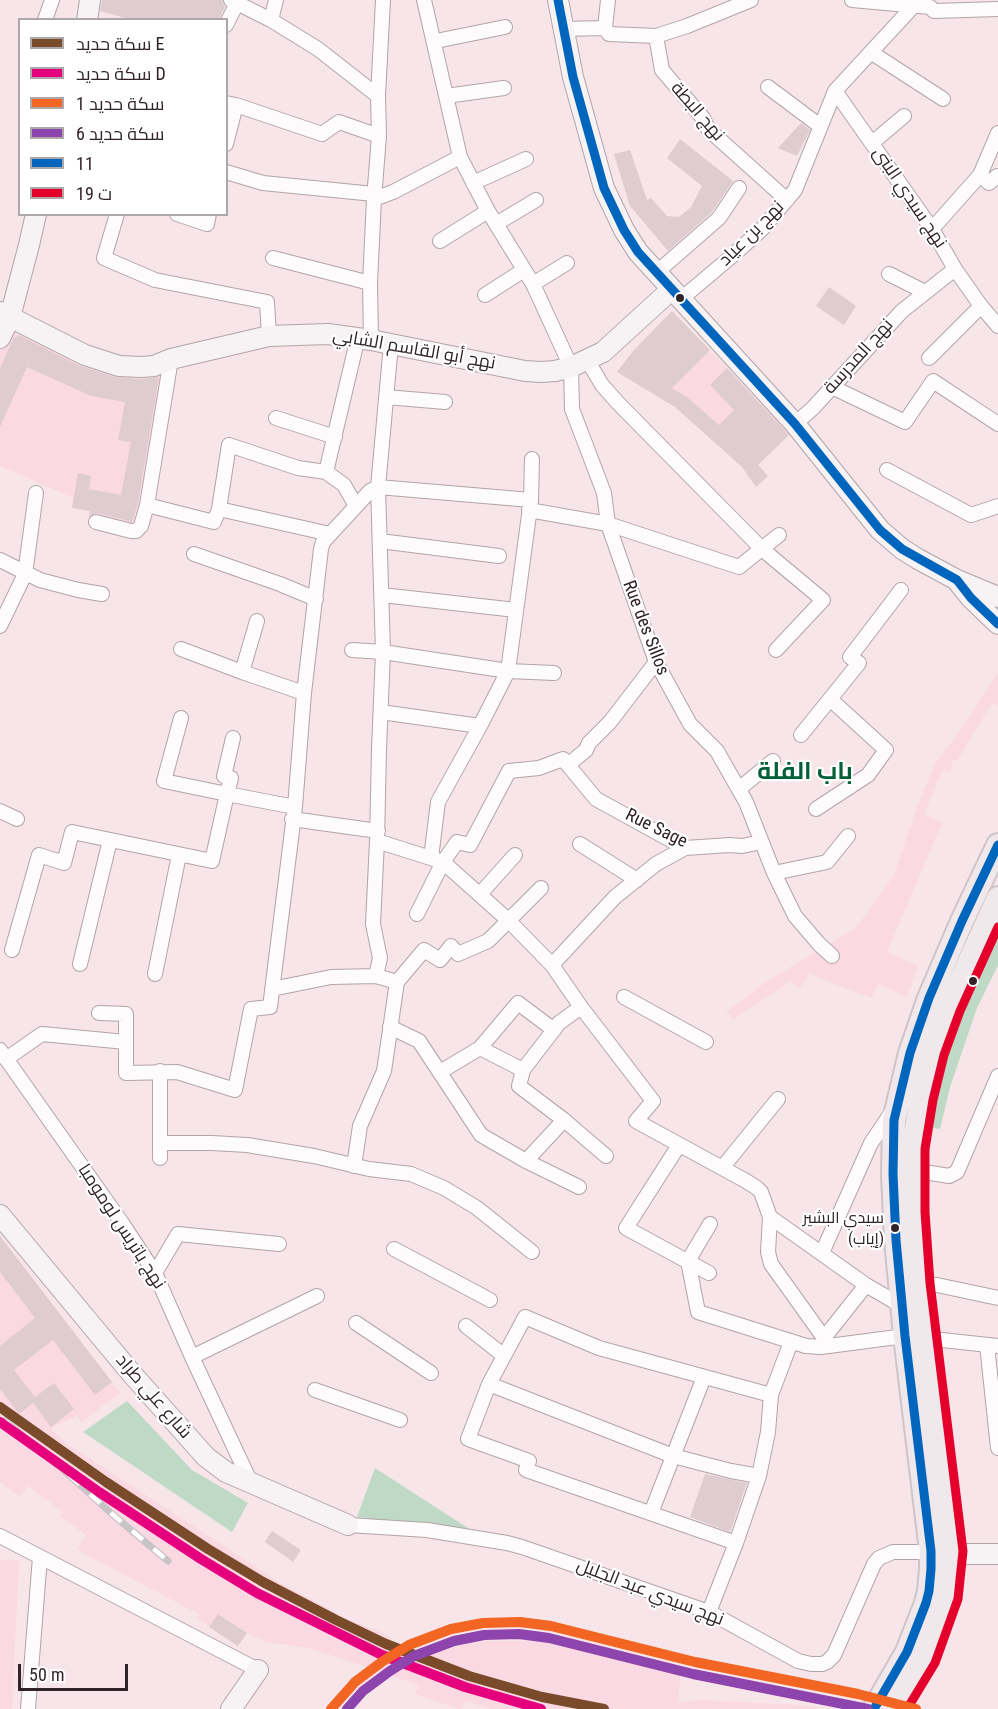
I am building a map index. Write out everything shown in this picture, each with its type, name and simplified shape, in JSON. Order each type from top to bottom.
[{"type":"main road","points":[[893,1709],[916,1655],[947,1595],[914,1337],[918,1284],[913,1212],[913,1148],[939,1002],[962,921],[998,845]]},
{"type":"main road","points":[[914,1337],[902,1306],[893,1198],[894,1120],[910,1053],[998,898]]},
{"type":"main road","points":[[874,1709],[916,1655]]},
{"type":"street","points":[[46,18],[52,0]]},
{"type":"street","points":[[87,18],[90,0]]},
{"type":"street","points":[[271,20],[276,0]]},
{"type":"street","points":[[326,472],[365,339],[379,136],[378,96],[383,0]]},
{"type":"street","points":[[424,0],[460,157],[488,211],[533,284],[571,367]]},
{"type":"street","points":[[558,0],[573,77],[604,188],[624,230],[638,252],[795,424],[886,536],[902,549],[957,580],[998,597]]},
{"type":"street","points":[[608,0],[604,28],[609,34],[656,36],[687,27],[751,0]]},
{"type":"street","points":[[852,0],[917,3],[930,7],[934,11],[998,9]]},
{"type":"street","points":[[228,19],[234,1],[271,20],[318,49],[378,96]]},
{"type":"street","points":[[835,91],[917,3]]},
{"type":"street","points":[[436,41],[505,27]]},
{"type":"street","points":[[563,29],[604,28]]},
{"type":"street","name":"نهج البطة","points":[[656,36],[662,70],[703,118],[708,129],[787,200]]},
{"type":"street","points":[[872,53],[943,99]]},
{"type":"street","points":[[768,87],[820,126]]},
{"type":"street","points":[[446,96],[504,88]]},
{"type":"street","name":"نهج بن عياد","points":[[676,294],[732,256],[762,229],[795,190],[835,91]]},
{"type":"street","name":"نهج سيدي البنى","points":[[835,91],[932,229],[955,269],[998,326]]},
{"type":"street","points":[[228,128],[231,104],[322,134],[339,122],[379,136]]},
{"type":"street","points":[[872,144],[904,116]]},
{"type":"street","points":[[932,229],[980,175],[998,133]]},
{"type":"street","points":[[228,173],[263,183],[374,196],[393,192],[460,157]]},
{"type":"street","points":[[473,183],[526,159]]},
{"type":"street","points":[[980,175],[989,183],[998,177]]},
{"type":"street","points":[[656,273],[719,218],[740,188]]},
{"type":"street","points":[[496,224],[536,200]]},
{"type":"street","points":[[440,241],[488,211]]},
{"type":"street","points":[[0,338],[5,314],[29,245],[36,216]]},
{"type":"street","points":[[116,216],[104,258],[154,280],[267,302],[269,336]]},
{"type":"street","points":[[183,216],[207,224],[209,216]]},
{"type":"street","points":[[273,258],[370,283]]},
{"type":"street","points":[[533,284],[567,263]]},
{"type":"street","name":"نهج المدرسة","points":[[795,424],[902,311],[955,269]]},
{"type":"street","points":[[485,295],[524,270]]},
{"type":"street","points":[[889,274],[925,292]]},
{"type":"street","name":"نهج أبو القاسم الشابي","points":[[5,314],[85,355],[119,366],[154,366],[171,359],[269,336],[328,334],[365,339],[525,371],[555,371],[571,367],[603,352],[676,294]]},
{"type":"street","points":[[929,358],[981,306]]},
{"type":"street","points":[[376,976],[380,958],[373,924],[383,652],[378,487],[391,344]]},
{"type":"street","points":[[96,522],[131,531],[136,531],[141,526],[147,505],[171,359]]},
{"type":"street","name":"Rue des Sillos","points":[[571,367],[572,409],[604,493],[608,524],[656,662],[690,724],[717,751],[739,789],[774,873],[795,916],[832,956]]},
{"type":"street","points":[[592,368],[602,385],[618,404],[762,549],[823,600],[776,650]]},
{"type":"street","points":[[832,387],[905,422],[933,381],[998,424]]},
{"type":"street","points":[[386,397],[445,402]]},
{"type":"street","points":[[276,418],[335,437]]},
{"type":"street","points":[[147,505],[214,522],[219,508],[229,445],[298,468],[326,472],[345,485],[356,506]]},
{"type":"street","points":[[417,914],[437,860],[438,802],[508,671],[530,505],[532,459]]},
{"type":"street","points":[[888,470],[971,515],[998,506]]},
{"type":"street","points":[[99,1012],[126,1014],[126,1073],[177,1072],[235,1090],[251,1009],[270,1007],[294,813],[304,693],[321,549],[323,542],[370,491],[378,487],[530,505],[608,524],[739,567],[779,535]]},
{"type":"street","points":[[0,626],[25,574],[36,493]]},
{"type":"street","points":[[219,508],[330,534]]},
{"type":"street","points":[[380,541],[499,556]]},
{"type":"street","points":[[194,554],[316,599]]},
{"type":"street","points":[[0,560],[25,574],[54,584],[102,594]]},
{"type":"street","points":[[957,580],[971,598],[998,624]]},
{"type":"street","points":[[801,735],[859,663],[850,657],[900,590]]},
{"type":"street","points":[[382,595],[516,610]]},
{"type":"street","points":[[242,672],[257,621]]},
{"type":"street","points":[[182,649],[304,693]]},
{"type":"street","points":[[352,650],[383,652],[508,671],[555,673]]},
{"type":"street","points":[[437,860],[457,842],[470,845],[509,771],[538,768],[564,759],[569,764],[586,750],[589,743],[610,722],[656,662]]},
{"type":"street","points":[[816,809],[868,775],[886,750],[830,699]]},
{"type":"street","points":[[381,712],[480,726]]},
{"type":"street","points":[[181,718],[164,781],[227,794],[378,836],[437,860],[508,920],[552,965],[653,1101],[636,1121],[752,1184],[761,1192],[770,1217],[768,1252],[771,1264],[826,1342]]},
{"type":"street","points":[[12,950],[39,855],[64,862],[72,832],[212,861],[231,778],[224,776],[233,738]]},
{"type":"street","points":[[739,789],[773,761]]},
{"type":"street","name":"Rue Sage","points":[[569,764],[596,800],[685,848],[742,846],[762,842]]},
{"type":"street","points":[[0,811],[17,819]]},
{"type":"street","points":[[774,873],[826,862],[848,836]]},
{"type":"street","points":[[80,964],[110,840]]},
{"type":"street","points":[[580,844],[637,880]]},
{"type":"street","points":[[552,965],[615,897],[656,864],[685,848]]},
{"type":"street","points":[[155,974],[178,855]]},
{"type":"street","points":[[480,894],[515,855]]},
{"type":"street","points":[[354,1166],[360,1126],[384,1071],[397,982],[424,950],[440,960],[451,946],[458,954],[488,941],[541,888]]},
{"type":"street","points":[[272,988],[331,977],[376,976],[397,982]]},
{"type":"street","points":[[624,997],[706,1042]]},
{"type":"street","points":[[440,1072],[480,1048],[518,1004],[554,1030]]},
{"type":"street","points":[[581,1007],[559,1023],[523,1070],[519,1086],[606,1156]]},
{"type":"street","points":[[390,1027],[419,1041],[481,1135],[526,1161],[579,1187]]},
{"type":"street","points":[[3,1054],[42,1034],[126,1042]]},
{"type":"street","points":[[480,1048],[523,1070]]},
{"type":"street","name":"نهج باتريس لومومبا","points":[[3,1054],[122,1223],[155,1274],[250,1481]]},
{"type":"street","points":[[160,1071],[160,1158]]},
{"type":"street","points":[[912,1170],[949,1176],[957,1172],[998,1076]]},
{"type":"street","points":[[722,1168],[778,1099]]},
{"type":"street","points":[[822,1253],[872,1143],[897,1105]]},
{"type":"street","points":[[526,1161],[564,1120]]},
{"type":"street","points":[[160,1143],[247,1145],[314,1156],[369,1169],[411,1174],[444,1188],[477,1208],[532,1252]]},
{"type":"street","points":[[680,1145],[626,1228],[709,1273]]},
{"type":"street","name":"شارع علي طراد","points":[[0,1215],[132,1374],[206,1457],[226,1472],[348,1526]]},
{"type":"street","points":[[770,1217],[866,1285],[902,1306]]},
{"type":"street","points":[[710,1224],[688,1261],[698,1312],[812,1347],[826,1342],[914,1337],[992,1346],[998,1448]]},
{"type":"street","points":[[155,1274],[178,1234],[279,1244]]},
{"type":"street","points":[[394,1249],[490,1300]]},
{"type":"street","points":[[918,1284],[997,1294]]},
{"type":"street","points":[[826,1342],[866,1285]]},
{"type":"street","points":[[192,1357],[317,1296]]},
{"type":"street","points":[[736,1543],[526,1470],[529,1461],[468,1439],[489,1384],[525,1317],[599,1348],[771,1395]]},
{"type":"street","points":[[356,1323],[431,1373]]},
{"type":"street","points":[[466,1326],[503,1355]]},
{"type":"street","points":[[709,1612],[759,1476],[768,1432],[771,1395],[791,1342]]},
{"type":"street","points":[[651,1513],[704,1377]]},
{"type":"street","points":[[489,1384],[673,1456],[759,1476]]},
{"type":"street","points":[[315,1390],[400,1420]]},
{"type":"street","name":"نهج سيدي عبد الجليل","points":[[348,1526],[427,1530],[507,1543],[709,1612],[798,1661],[811,1664],[822,1664],[834,1655],[874,1564],[879,1558],[892,1552],[940,1553]]},
{"type":"street","points":[[0,1536],[258,1670],[231,1709]]},
{"type":"street","points":[[940,1553],[998,1554]]},
{"type":"street","points":[[28,1709],[40,1557]]},
{"type":"shaded area","points":[[672,311],[790,434],[758,465],[768,476],[756,487],[742,467],[675,407],[617,372],[633,351]]},
{"type":"shaded area","points":[[13,325],[104,367],[164,376],[137,525],[89,517],[89,511],[72,508],[73,498],[0,466],[0,352]]},
{"type":"shaded area","points":[[998,672],[998,706],[992,703],[957,761],[953,759],[950,773],[943,769],[924,814],[942,823],[887,952],[918,965],[907,997],[878,984],[871,998],[809,974],[800,988],[790,982],[733,1019],[726,1012],[767,981],[856,928],[894,875],[917,807],[935,764],[964,725]]},
{"type":"shaded area","points":[[0,1236],[120,1393],[81,1422],[77,1416],[51,1428],[66,1443],[279,1582],[349,1620],[382,1632],[398,1644],[429,1655],[485,1641],[531,1641],[554,1644],[681,1672],[678,1702],[701,1700],[801,1705],[822,1709],[491,1709],[465,1701],[462,1709],[458,1709],[415,1694],[418,1685],[370,1668],[308,1648],[266,1642],[218,1614],[209,1627],[197,1618],[199,1614],[77,1550],[86,1535],[60,1516],[63,1512],[28,1486],[20,1497],[0,1482]]},
{"type":"shaded area","points":[[0,1560],[19,1560],[12,1709],[0,1709]]},
{"type":"green space","points":[[998,920],[998,965],[977,1008],[950,1087],[940,1129],[926,1127],[933,1085],[961,1003]]},
{"type":"green space","points":[[127,1401],[192,1470],[248,1503],[232,1532],[83,1432]]},
{"type":"green space","points":[[375,1468],[474,1532],[357,1517]]},
{"type":"building","points":[[102,0],[222,0],[225,7],[220,18],[125,18],[100,11]]},
{"type":"building","points":[[801,123],[810,130],[797,156],[778,148]]},
{"type":"building","points":[[680,139],[733,181],[712,212],[668,251],[630,206],[614,154],[630,150],[647,200],[651,198],[667,216],[679,217],[691,207],[702,186],[667,158]]},
{"type":"building","points":[[829,287],[856,306],[844,325],[816,306]]},
{"type":"building","points":[[672,311],[710,350],[672,388],[688,398],[719,425],[734,410],[710,385],[727,368],[789,435],[758,465],[768,476],[756,487],[742,467],[675,407],[617,372],[633,351]]},
{"type":"building","points":[[19,335],[80,366],[115,377],[142,379],[159,377],[138,503],[132,522],[98,513],[89,517],[90,511],[72,508],[78,473],[91,476],[89,489],[121,495],[131,442],[118,440],[125,402],[91,396],[27,367],[0,427],[0,368],[13,339]]},
{"type":"building","points":[[0,1236],[112,1382],[95,1395],[53,1340],[14,1370],[35,1397],[54,1383],[74,1409],[51,1427],[33,1403],[19,1414],[0,1389],[0,1346],[35,1318],[0,1272]]},
{"type":"building","points":[[705,1474],[747,1483],[730,1532],[690,1517]]},
{"type":"building","points":[[272,1531],[301,1550],[293,1562],[265,1542]]},
{"type":"building","points":[[218,1614],[247,1633],[238,1646],[209,1627]]},
{"type":"railway","points":[[5,1421],[168,1561]]},
{"type":"rail line","name":"E","points":[[0,1407],[106,1482],[208,1549],[263,1582],[336,1620],[386,1644],[469,1676],[542,1697],[604,1709]]},
{"type":"rail line","name":"D","points":[[0,1422],[99,1492],[257,1593],[382,1655],[465,1687],[541,1709]]},
{"type":"rail line","name":"1","points":[[331,1709],[355,1682],[409,1645],[451,1629],[483,1623],[520,1622],[551,1626],[695,1662],[858,1694],[916,1709]]},
{"type":"rail line","name":"6","points":[[347,1709],[363,1691],[414,1656],[454,1641],[484,1635],[519,1634],[549,1638],[693,1674],[868,1709]]},
{"type":"transit line","name":"11","points":[[558,0],[573,77],[604,188],[624,230],[638,252],[795,424],[880,530],[902,549],[957,580],[971,598],[998,624]]},
{"type":"transit line","name":"11","points":[[874,1709],[907,1652],[926,1603],[931,1569],[931,1551],[896,1240],[893,1174],[894,1120],[910,1053],[929,998],[998,845]]},
{"type":"transit line","points":[[907,1709],[935,1663],[958,1599],[963,1551],[930,1283],[925,1212],[925,1149],[933,1100],[944,1055],[960,1011],[998,927]]},
{"type":"place","name":"سيدي البشير (إياب)","points":[[895,1228]]},
{"type":"district","name":"باب الفلة","points":[[805,773]]}]
